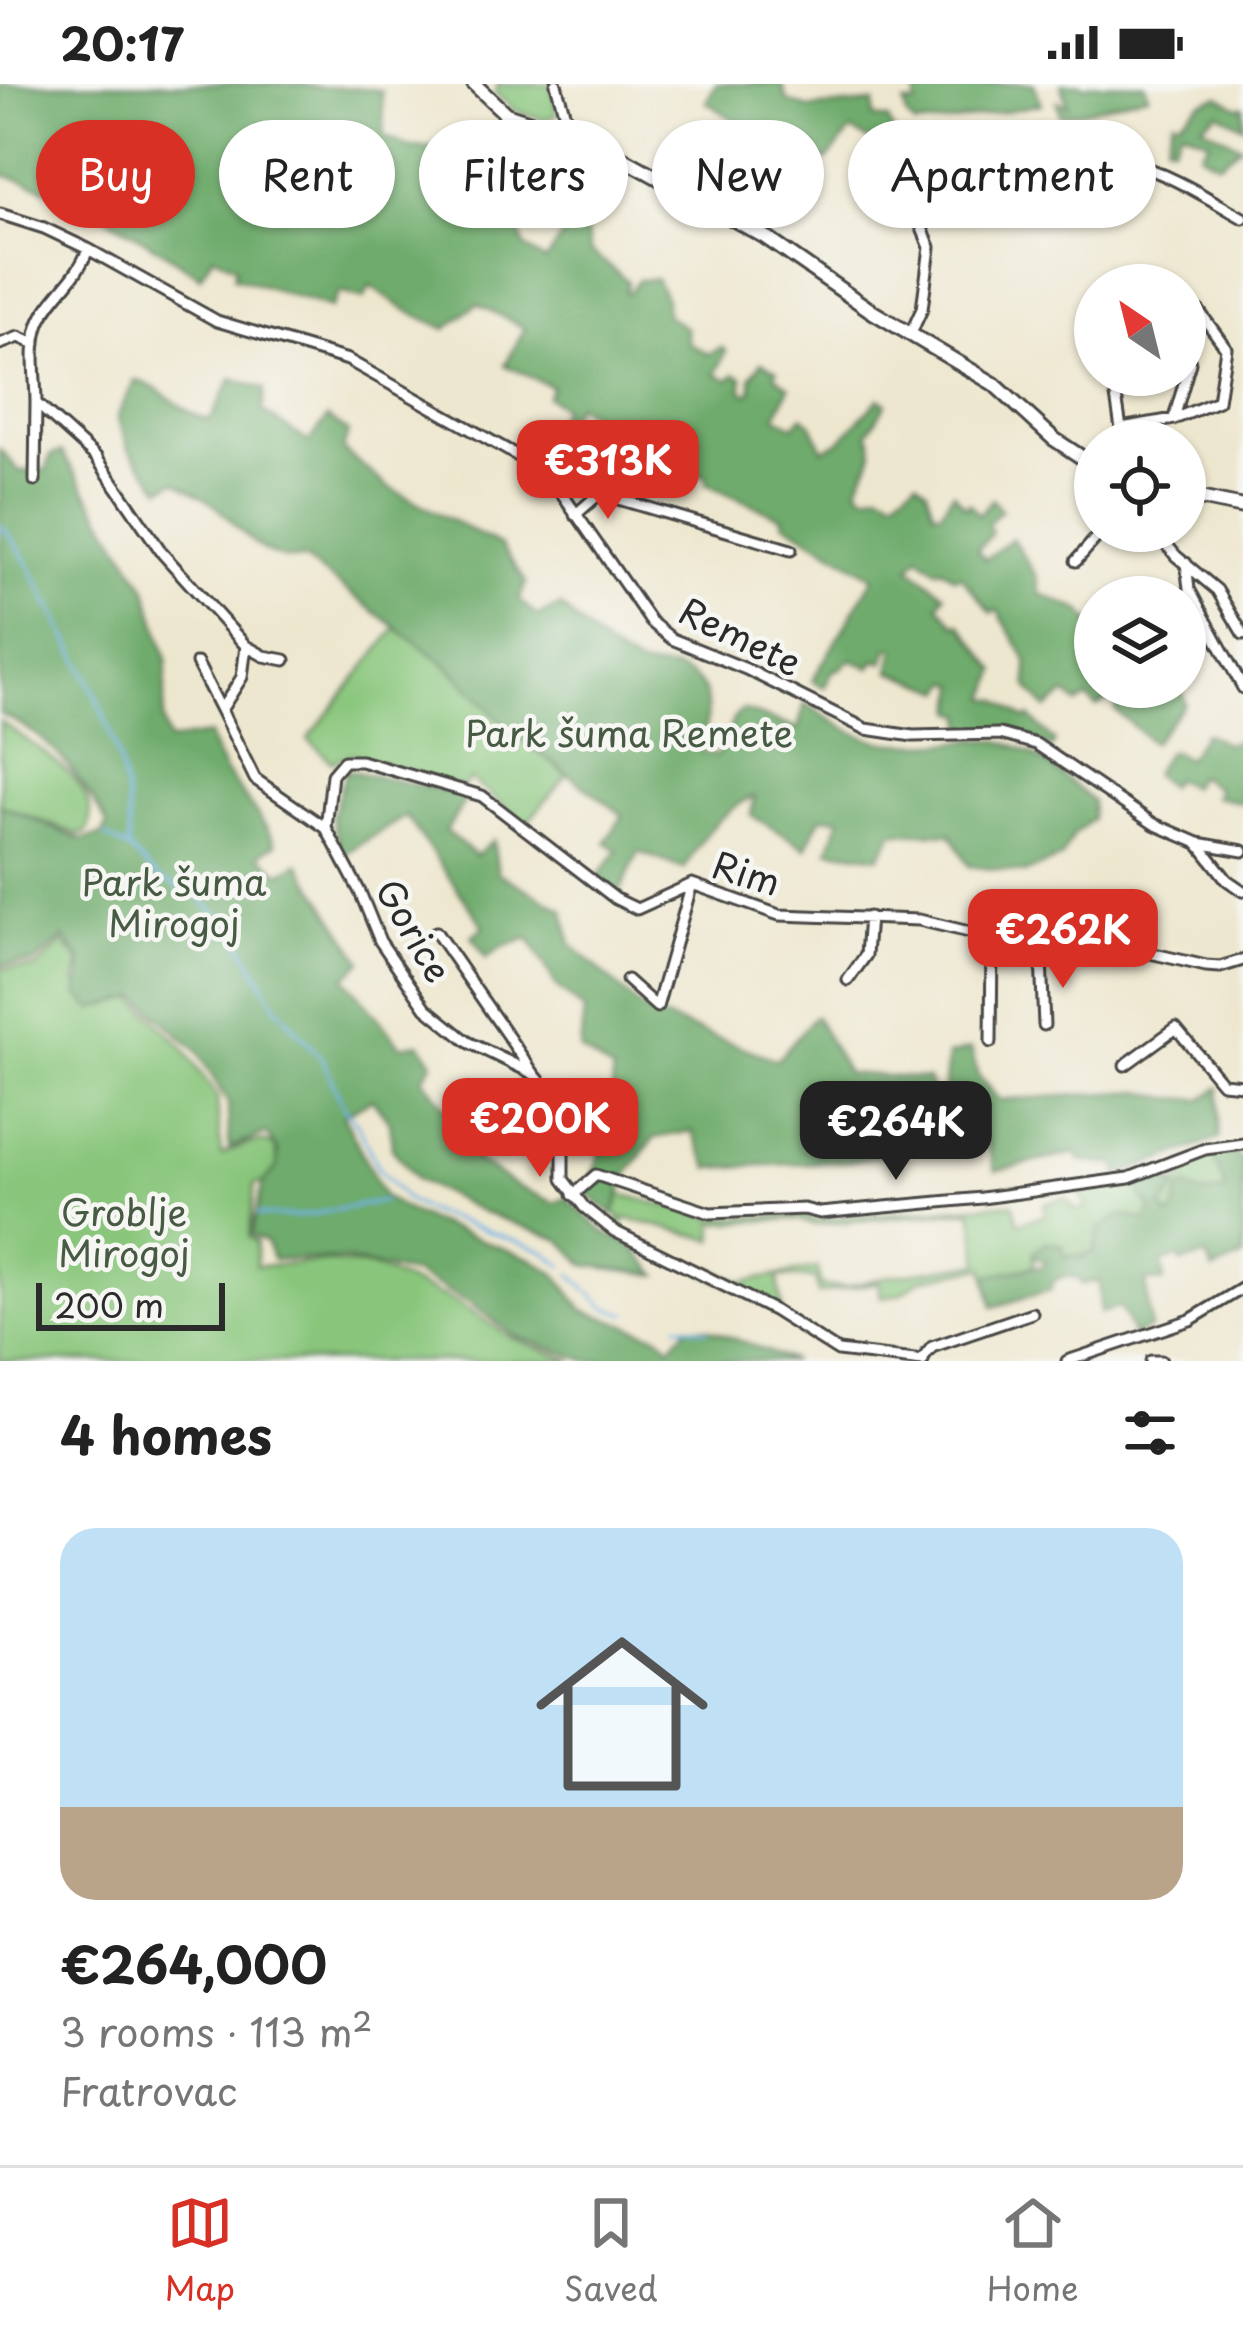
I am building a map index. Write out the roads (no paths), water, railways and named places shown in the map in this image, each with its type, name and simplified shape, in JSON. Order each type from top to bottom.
[{"type":"main road","points":[[474,84],[519,120]]},
{"type":"main road","points":[[628,161],[766,238],[910,335],[994,384],[1074,452]]},
{"type":"main road","points":[[1206,499],[1243,507]]},
{"type":"street","points":[[556,84],[566,120]]},
{"type":"street","points":[[910,335],[922,308],[930,247],[910,200],[919,189],[1015,169],[1118,162],[1155,173],[1243,218]]},
{"type":"street","name":"Remete","points":[[0,214],[88,249],[218,321],[348,360],[545,474],[651,622],[672,639],[886,734],[1000,734],[1036,744],[1135,813],[1198,843]]},
{"type":"street","points":[[35,481],[35,344],[40,320],[73,278],[88,249]]},
{"type":"street","points":[[1168,420],[1218,401],[1226,348],[1206,322]]},
{"type":"street","points":[[0,344],[19,337],[35,344]]},
{"type":"street","points":[[1174,419],[1181,396]]},
{"type":"street","points":[[36,404],[96,457],[163,554],[246,646],[285,660]]},
{"type":"street","points":[[574,514],[598,495],[608,496],[791,550]]},
{"type":"street","points":[[1076,560],[1083,552]]},
{"type":"street","points":[[1176,552],[1217,590],[1243,634]]},
{"type":"street","points":[[1186,563],[1189,589],[1243,688]]},
{"type":"street","points":[[221,710],[242,677],[246,646]]},
{"type":"street","name":"Gorice","points":[[197,663],[255,779],[326,828],[380,941],[426,1008],[468,1042],[534,1074]]},
{"type":"street","name":"Rim","points":[[326,828],[334,770],[344,760],[361,760],[482,796],[628,906],[646,908],[692,884],[779,915],[919,920],[1041,958],[1124,946],[1206,966],[1243,959]]},
{"type":"street","points":[[1198,843],[1243,850]]},
{"type":"street","points":[[1198,843],[1227,880],[1243,891]]},
{"type":"street","points":[[627,980],[657,1007],[692,884]]},
{"type":"street","points":[[848,980],[866,956],[869,917]]},
{"type":"street","points":[[436,932],[562,1116],[563,1179],[573,1195],[614,1231],[773,1310],[838,1351],[923,1361],[932,1346],[1032,1313]]},
{"type":"street","points":[[991,1042],[992,942]]},
{"type":"street","points":[[1041,958],[1044,1025]]},
{"type":"street","points":[[1125,1065],[1176,1028],[1222,1083],[1243,1085]]},
{"type":"street","points":[[573,1195],[596,1175],[710,1213],[804,1209],[820,1213],[1129,1178],[1204,1149],[1243,1144]]},
{"type":"street","points":[[1066,1361],[1190,1320],[1243,1288]]},
{"type":"street","points":[[1151,1361],[1161,1361]]},
{"type":"waterway","points":[[0,525],[33,573],[106,722],[125,786],[128,849],[160,879],[199,897],[232,928],[276,1006],[323,1060],[378,1168],[406,1199],[542,1250],[563,1266]]},
{"type":"waterway","points":[[105,836],[128,849]]},
{"type":"waterway","points":[[257,1215],[297,1217],[384,1201]]},
{"type":"waterway","points":[[571,1274],[605,1307],[627,1314]]},
{"type":"waterway","points":[[677,1325],[707,1330]]},
{"type":"park label","name":"Park šuma Remete","points":[[629,734]]},
{"type":"park label","name":"Park šuma Mirogoj","points":[[174,904]]},
{"type":"park label","name":"Groblje Mirogoj","points":[[124,1234]]}]
